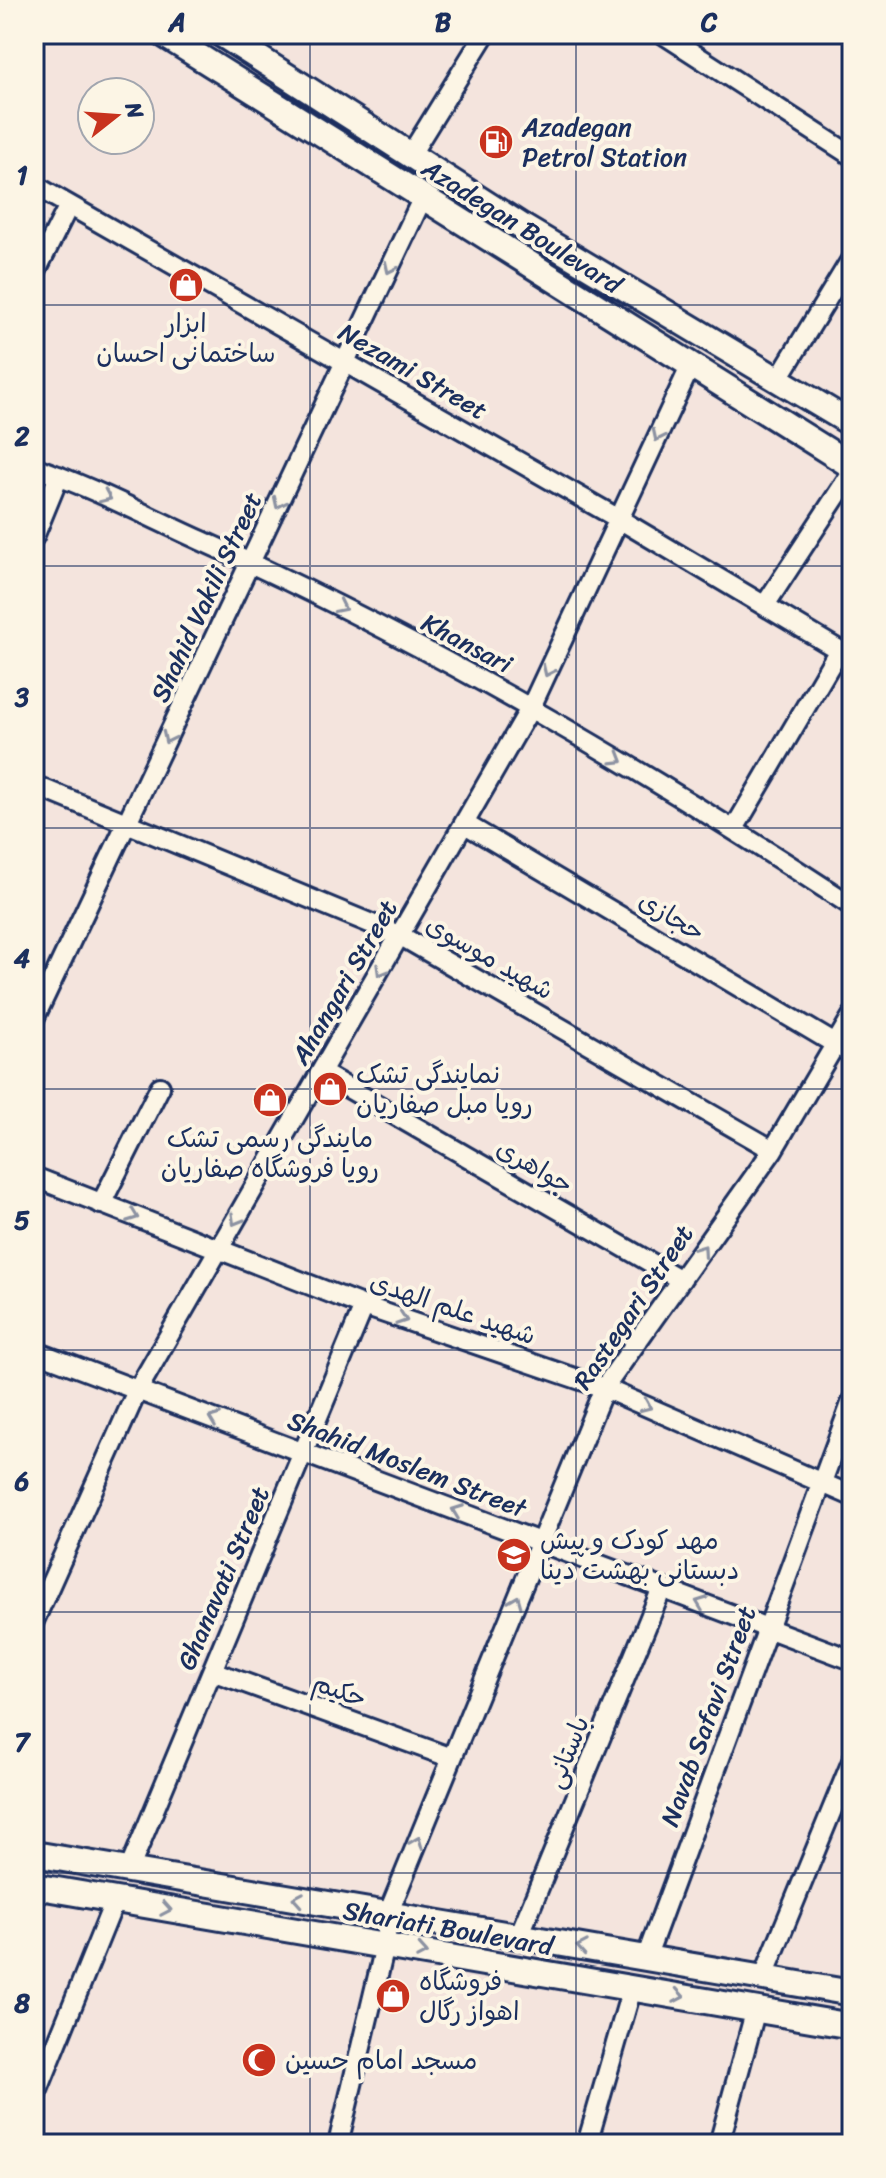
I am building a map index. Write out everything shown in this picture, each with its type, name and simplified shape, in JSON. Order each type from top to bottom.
[{"type":"main road","name":"Azadegan Boulevard","points":[[163,34],[852,466]]},
{"type":"main road","name":"Azadegan Boulevard","points":[[221,34],[523,227],[852,424]]},
{"type":"main road","name":"Shariati Boulevard","points":[[34,1854],[852,1993]]},
{"type":"main road","name":"Shariati Boulevard","points":[[34,1886],[852,2026]]},
{"type":"street","points":[[411,154],[485,34]]},
{"type":"street","points":[[663,34],[852,156]]},
{"type":"street","name":"Nezami Street","points":[[34,185],[619,519],[839,650],[734,829]]},
{"type":"street","name":"Shahid Vakili Street","points":[[34,1019],[423,197]]},
{"type":"street","points":[[34,275],[69,205]]},
{"type":"street","points":[[779,378],[852,258]]},
{"type":"street","name":"Ahangari Street","points":[[34,1621],[137,1391],[531,707],[691,365]]},
{"type":"street","name":"Khansari","points":[[34,467],[251,562],[531,707],[734,829],[852,906]]},
{"type":"street","points":[[765,605],[852,472]]},
{"type":"street","points":[[34,537],[59,476]]},
{"type":"street","name":"شهید موسوی","points":[[34,785],[401,936],[773,1150]]},
{"type":"street","name":"حجازی","points":[[465,824],[852,1054]]},
{"type":"street","name":"Rastegari Street","points":[[385,1946],[388,1914],[604,1388],[773,1150],[852,1016]]},
{"type":"street","name":"جواهری","points":[[322,1073],[681,1280]]},
{"type":"street","points":[[101,1204],[160,1087]]},
{"type":"street","name":"شهید علم الهدی","points":[[34,1177],[364,1306],[604,1388],[852,1496]]},
{"type":"street","name":"Ghanavati Street","points":[[129,1870],[364,1306]]},
{"type":"street","name":"Shahid Moslem Street","points":[[34,1351],[852,1660]]},
{"type":"street","name":"Navab Safavi Street","points":[[646,1958],[852,1401]]},
{"type":"street","name":"باستانی","points":[[519,1936],[662,1588]]},
{"type":"street","name":"حکیم","points":[[212,1671],[452,1758]]},
{"type":"street","points":[[763,1978],[852,1761]]},
{"type":"street","points":[[34,2100],[115,1900]]},
{"type":"street","points":[[338,2144],[385,1946]]},
{"type":"street","points":[[587,2144],[632,1988]]},
{"type":"street","points":[[719,2144],[756,2009]]},
{"type":"place","name":"Azadegan Petrol Station","points":[[496,142]]},
{"type":"place","name":"ابزار ساختمانی احسان","points":[[186,285]]},
{"type":"place","name":"نمایندگی تشک رویا مبل صفاریان","points":[[330,1089]]},
{"type":"place","name":"مایندگی رسمی تشک رویا فروشگاه صفاریان","points":[[270,1100]]},
{"type":"place","name":"مهد کودک و پیش دبستانی بهشت دینا","points":[[514,1555]]},
{"type":"place","name":"فروشگاه اهواز رگال","points":[[393,1996]]},
{"type":"place","name":"مسجد امام حسین","points":[[259,2060]]}]
